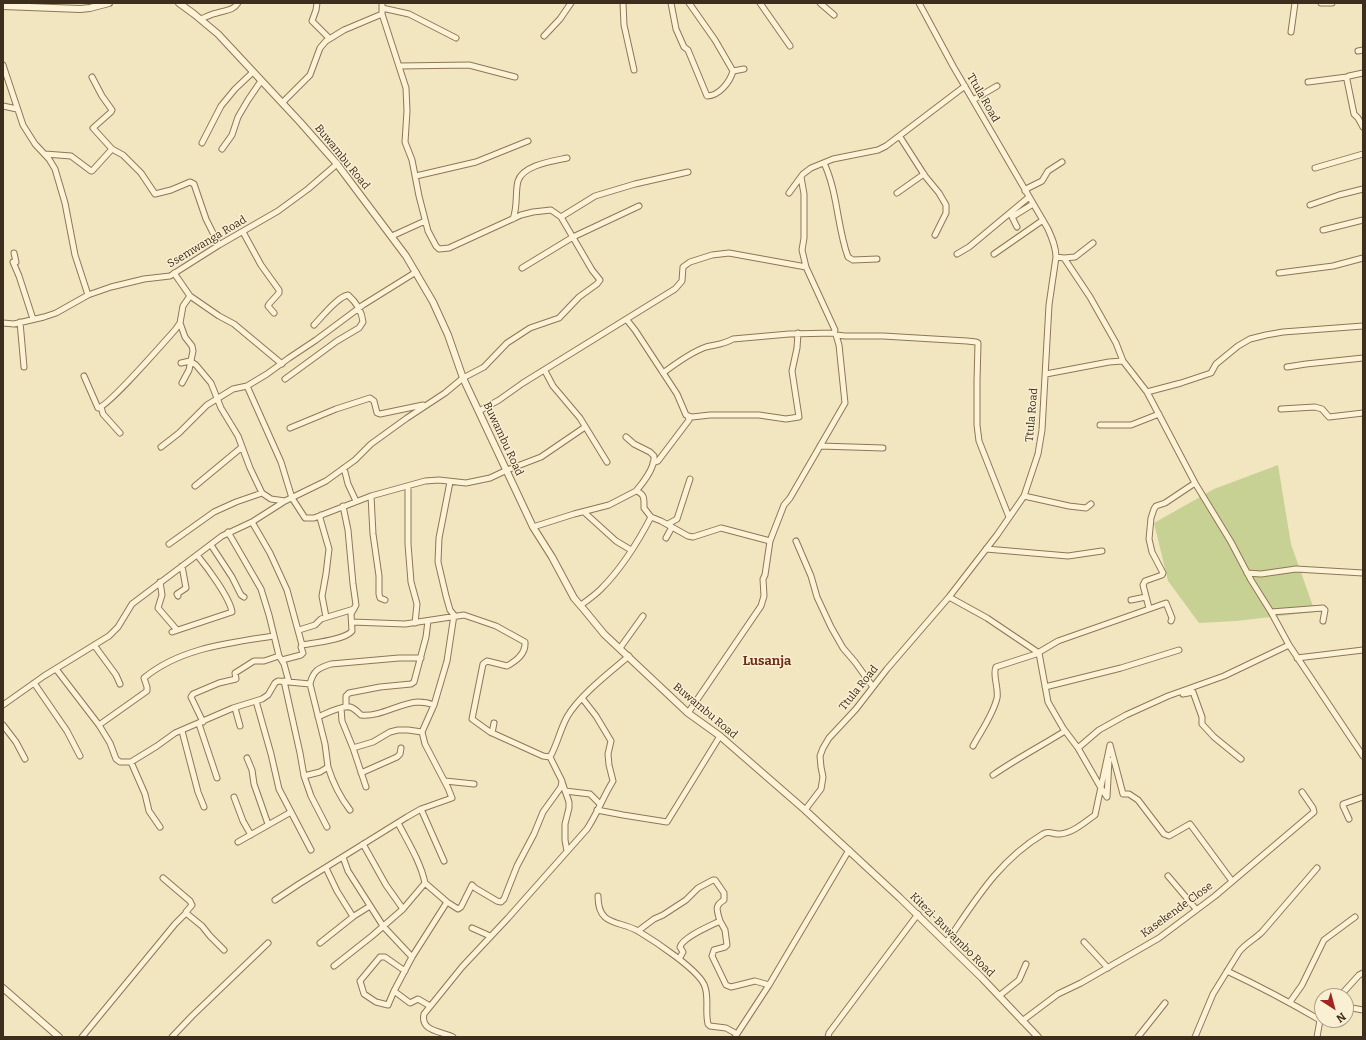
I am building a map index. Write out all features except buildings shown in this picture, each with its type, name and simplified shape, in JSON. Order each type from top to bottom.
[{"type":"street","points":[[3,6],[80,9],[109,3]]},
{"type":"street","name":"Buwambu Road","points":[[179,3],[218,34],[300,122],[337,164],[392,236],[416,272],[426,288],[441,319],[463,378],[533,527],[552,557],[574,598],[604,634],[688,713],[720,736],[805,810],[848,850]]},
{"type":"street","points":[[201,19],[218,12],[228,11],[238,3]]},
{"type":"street","points":[[316,3],[316,10],[312,21],[329,38]]},
{"type":"street","points":[[544,36],[560,19],[571,3]]},
{"type":"street","points":[[623,3],[624,25],[634,70]]},
{"type":"street","points":[[670,3],[673,20],[678,34],[684,47],[688,50],[707,96],[709,97],[722,89],[733,71]]},
{"type":"street","points":[[688,3],[715,40],[733,71]]},
{"type":"street","points":[[760,3],[790,46]]},
{"type":"street","points":[[820,3],[834,15]]},
{"type":"street","name":"Ttula Road","points":[[805,810],[821,789],[823,783],[820,756],[829,738],[856,709],[887,669],[949,597],[1024,496],[1038,454],[1042,430],[1049,305],[1056,251],[1043,220],[965,86],[919,3]]},
{"type":"street","points":[[1291,32],[1296,3]]},
{"type":"street","points":[[1321,3],[1332,3]]},
{"type":"street","points":[[3,705],[34,683],[115,632],[132,604],[228,532],[252,522],[285,501],[320,485],[356,460],[371,444],[445,393],[463,378],[484,367],[507,343],[530,328],[559,318],[578,297],[597,284],[600,280],[592,270],[560,217],[555,212],[547,210],[532,212],[513,219],[468,240],[444,249],[439,249],[436,246],[428,231],[425,221],[412,160],[405,142],[406,94],[382,8]]},
{"type":"street","points":[[282,103],[310,75],[320,48],[329,38],[382,8],[410,14],[456,38]]},
{"type":"street","points":[[3,65],[23,125],[34,144],[52,163],[72,233],[75,254],[88,295]]},
{"type":"street","points":[[399,66],[469,65],[515,77]]},
{"type":"street","points":[[733,71],[744,69]]},
{"type":"street","points":[[202,143],[222,106],[235,89],[253,72]]},
{"type":"street","points":[[1308,82],[1347,77],[1363,72]]},
{"type":"street","points":[[92,77],[102,96],[112,110],[93,128],[112,149],[123,155],[141,173],[155,194],[190,182],[194,184],[206,219],[219,245]]},
{"type":"street","points":[[1347,77],[1354,114],[1363,127]]},
{"type":"street","points":[[222,149],[232,135],[238,117],[261,81]]},
{"type":"street","points":[[789,193],[806,171],[824,163],[852,154],[878,150],[886,146],[900,137],[965,86]]},
{"type":"street","points":[[973,100],[997,86]]},
{"type":"street","points":[[3,106],[17,109]]},
{"type":"street","points":[[900,137],[946,205],[946,213],[935,234]]},
{"type":"street","points":[[416,176],[476,162],[528,141]]},
{"type":"street","points":[[45,154],[71,156],[92,171],[112,149]]},
{"type":"street","points":[[1315,168],[1363,154]]},
{"type":"street","points":[[513,219],[516,208],[518,181],[521,176],[532,168],[541,164],[567,158]]},
{"type":"street","points":[[1025,191],[1042,181],[1048,171],[1062,162]]},
{"type":"street","points":[[824,163],[829,174],[840,229],[848,257],[853,260],[877,258]]},
{"type":"street","name":"Ssemwanga Road","points":[[3,323],[14,324],[56,313],[88,295],[144,279],[160,278],[174,273],[288,204],[337,164]]},
{"type":"street","points":[[560,217],[595,196],[635,184],[688,172]]},
{"type":"street","points":[[897,193],[924,174]]},
{"type":"street","points":[[688,713],[761,606],[764,596],[763,579],[765,575],[770,541],[784,505],[790,498],[845,403],[839,345],[835,330],[806,267],[802,250],[804,238],[804,194],[801,177]]},
{"type":"street","points":[[1310,205],[1363,189]]},
{"type":"street","points":[[956,254],[969,247],[1029,196]]},
{"type":"street","points":[[1017,226],[1012,217],[1033,204]]},
{"type":"street","points":[[522,268],[573,237],[640,206]]},
{"type":"street","points":[[994,254],[1043,220]]},
{"type":"street","points":[[1323,230],[1363,220]]},
{"type":"street","points":[[392,236],[425,221]]},
{"type":"street","points":[[243,232],[261,265],[279,290],[280,293],[268,306],[274,313]]},
{"type":"street","points":[[1056,257],[1075,257],[1093,243]]},
{"type":"street","points":[[14,253],[16,262],[13,262],[33,319]]},
{"type":"street","points":[[479,411],[499,400],[675,289],[682,281],[683,267],[690,262],[712,255],[729,253],[806,267]]},
{"type":"street","points":[[1064,258],[1090,297],[1116,343],[1123,361],[1146,392],[1159,414],[1196,483],[1289,645],[1363,756]]},
{"type":"street","points":[[1279,273],[1333,266],[1363,258]]},
{"type":"street","points":[[161,447],[179,433],[207,405],[217,398],[233,389],[247,386],[282,364],[359,309],[416,272]]},
{"type":"street","points":[[174,273],[190,296],[219,316],[234,324],[282,364]]},
{"type":"street","points":[[285,379],[337,341],[359,328],[363,322],[359,309],[352,298],[348,295],[336,302],[314,325]]},
{"type":"street","points":[[182,383],[192,362],[192,346],[185,337],[180,323],[183,306],[190,296]]},
{"type":"street","points":[[626,320],[630,322],[677,394],[689,420],[658,461],[653,463]]},
{"type":"street","points":[[20,322],[24,367]]},
{"type":"street","points":[[101,407],[114,396],[180,323]]},
{"type":"street","points":[[1146,392],[1181,383],[1210,372],[1226,355],[1250,339],[1283,332],[1363,326]]},
{"type":"street","points":[[663,373],[679,362],[707,347],[725,343],[733,339],[798,333],[967,340],[978,343],[977,425],[979,441],[1009,517]]},
{"type":"street","points":[[688,416],[759,415],[786,419],[799,417],[792,370],[797,348],[798,333]]},
{"type":"street","points":[[1287,367],[1363,358]]},
{"type":"street","points":[[1046,374],[1109,362],[1123,361]]},
{"type":"street","points":[[181,363],[192,362],[202,371],[211,383],[221,408],[238,436],[253,476],[262,493],[271,499],[285,501]]},
{"type":"street","points":[[542,372],[545,371],[553,386],[580,418],[607,462]]},
{"type":"street","points":[[84,376],[98,408],[101,407]]},
{"type":"street","points":[[247,386],[281,462],[292,498],[305,518],[308,519],[371,496],[432,480],[466,483],[490,478],[541,457],[585,426]]},
{"type":"street","points":[[290,428],[336,409],[370,398],[374,401],[378,414],[426,405]]},
{"type":"street","points":[[101,407],[103,414],[120,433]]},
{"type":"street","points":[[1281,409],[1314,407],[1322,409],[1329,417],[1363,413]]},
{"type":"street","points":[[408,408],[409,417]]},
{"type":"street","points":[[1100,425],[1131,425],[1159,414]]},
{"type":"street","points":[[533,527],[609,505],[636,491],[642,484],[653,463],[654,456],[650,452],[634,444],[626,437]]},
{"type":"street","points":[[820,446],[883,448]]},
{"type":"street","points":[[195,486],[242,447]]},
{"type":"street","points":[[344,468],[348,484],[356,501]]},
{"type":"street","points":[[666,538],[670,526],[677,519],[690,479]]},
{"type":"street","points":[[275,900],[398,823],[421,810],[451,799],[452,796],[425,744],[422,732],[434,704],[447,661],[454,616],[450,610],[438,562],[439,538],[450,482]]},
{"type":"street","points":[[1149,608],[1143,585],[1145,581],[1162,575],[1163,573],[1152,552],[1149,540],[1151,518],[1154,509],[1156,506],[1165,503],[1196,483]]},
{"type":"street","points":[[408,486],[408,544],[411,582],[417,604],[415,623]]},
{"type":"street","points":[[636,491],[645,497],[644,508],[651,517],[684,535],[693,537],[721,528],[770,541]]},
{"type":"street","points":[[169,544],[214,512],[262,493]]},
{"type":"street","points":[[371,496],[379,576],[379,594],[380,598],[385,600]]},
{"type":"street","points":[[1024,496],[1069,506],[1086,508],[1091,504]]},
{"type":"street","points":[[302,645],[348,635],[352,631],[351,614],[356,605],[348,530],[343,506]]},
{"type":"street","points":[[584,512],[616,541],[631,550]]},
{"type":"street","points":[[321,515],[320,518],[329,549],[322,596],[326,617]]},
{"type":"street","points":[[581,605],[600,590],[607,582],[631,550],[651,517]]},
{"type":"street","points":[[217,778],[201,723],[191,697],[193,694],[215,684],[236,679],[235,673],[254,661],[264,661],[303,653],[299,630],[288,590],[270,553],[252,522]]},
{"type":"street","points":[[228,532],[261,589],[270,615],[286,682],[304,776],[310,796],[327,827]]},
{"type":"street","points":[[796,541],[817,596],[831,627],[843,648],[873,687]]},
{"type":"street","points":[[211,545],[232,576],[241,595],[244,596]]},
{"type":"street","points":[[986,549],[1068,556],[1102,551]]},
{"type":"street","points":[[160,582],[162,595],[158,608],[174,631],[232,612],[219,586],[207,567],[197,556]]},
{"type":"street","points":[[178,596],[178,594],[186,588],[182,566]]},
{"type":"street","points":[[1247,573],[1261,574],[1296,569],[1363,573]]},
{"type":"street","points":[[949,597],[987,618],[1039,653],[1048,702],[1065,731],[1078,748],[1107,797],[1110,744]]},
{"type":"street","points":[[1131,600],[1146,597]]},
{"type":"street","points":[[973,746],[997,698],[998,692],[995,669],[998,666],[1027,658],[1039,653],[1058,641],[1166,603],[1172,618],[1171,621]]},
{"type":"street","points":[[1271,612],[1324,608],[1323,621]]},
{"type":"street","points":[[299,630],[315,625],[321,619],[326,617],[354,609]]},
{"type":"street","points":[[352,622],[394,624],[415,623],[464,614],[486,621],[525,643],[520,658],[507,666],[488,661],[483,664],[472,719],[492,733],[543,756],[550,757]]},
{"type":"street","points":[[620,648],[643,616]]},
{"type":"street","points":[[366,787],[342,721],[343,707],[346,696],[349,693],[380,687],[411,684],[416,679],[428,621]]},
{"type":"street","points":[[99,725],[147,691],[144,678],[174,658],[194,651],[274,636]]},
{"type":"street","points":[[94,645],[116,675],[120,684]]},
{"type":"street","points":[[1078,748],[1115,720],[1168,696],[1224,676],[1289,645]]},
{"type":"street","points":[[1045,687],[1121,668],[1179,650]]},
{"type":"street","points":[[1297,658],[1363,650]]},
{"type":"street","points":[[550,757],[554,751],[562,727],[568,716],[582,698],[598,682],[629,656]]},
{"type":"street","points":[[350,810],[342,800],[328,767],[325,744],[310,684],[313,675],[317,670],[331,664],[398,658],[421,658]]},
{"type":"street","points":[[56,669],[99,725],[110,743],[116,759],[120,762],[131,762],[182,730],[268,695],[275,683],[278,681],[310,684]]},
{"type":"street","points":[[34,683],[67,731],[80,756]]},
{"type":"street","points":[[1168,696],[1193,692],[1202,717],[1202,724],[1214,737],[1241,759]]},
{"type":"street","points":[[454,1037],[426,1026],[423,1022],[424,1014],[462,967],[587,829],[596,816],[600,804],[613,781],[608,754],[611,741],[596,716],[582,698]]},
{"type":"street","points":[[256,701],[271,754],[278,789],[311,850]]},
{"type":"street","points":[[318,717],[343,707],[350,707],[360,716],[366,716],[386,712],[414,703],[420,702],[434,704]]},
{"type":"street","points":[[236,708],[240,726]]},
{"type":"street","points":[[492,733],[494,723]]},
{"type":"street","points":[[3,725],[16,742],[25,759]]},
{"type":"street","points":[[182,730],[198,792],[204,807]]},
{"type":"street","points":[[353,748],[373,742],[390,732],[398,730],[422,732]]},
{"type":"street","points":[[992,774],[1065,731]]},
{"type":"street","points":[[598,810],[623,816],[667,822],[720,736]]},
{"type":"street","points":[[1110,744],[1123,794],[1129,794],[1138,800],[1164,834],[1169,836],[1190,824],[1232,881]]},
{"type":"street","points":[[946,943],[990,881],[1010,858],[1044,834],[1051,832],[1059,835],[1066,833],[1095,815],[1110,744]]},
{"type":"street","points":[[361,773],[397,757],[400,754],[401,748]]},
{"type":"street","points":[[550,757],[567,794],[569,808],[565,824],[567,851]]},
{"type":"street","points":[[247,758],[252,770],[254,784],[268,824]]},
{"type":"street","points":[[131,762],[145,794],[149,811],[160,827]]},
{"type":"street","points":[[304,776],[320,772],[328,767]]},
{"type":"street","points":[[445,782],[448,781],[474,784]]},
{"type":"street","points":[[398,823],[424,876],[425,883],[447,902],[458,909],[460,908],[472,885],[501,902],[504,899],[521,857],[534,834],[543,812],[561,787],[562,781]]},
{"type":"street","points":[[565,791],[590,794],[600,804]]},
{"type":"street","name":"Kasekende Close","points":[[1022,1021],[1055,996],[1108,968],[1159,938],[1232,881],[1314,812],[1313,808],[1302,792]]},
{"type":"street","points":[[234,797],[243,821],[251,835]]},
{"type":"street","points":[[1349,819],[1343,804],[1363,797]]},
{"type":"street","points":[[421,810],[444,861]]},
{"type":"street","points":[[238,842],[291,812]]},
{"type":"street","points":[[363,844],[386,885],[403,909]]},
{"type":"street","points":[[598,896],[600,911],[608,921],[638,931],[679,959],[700,979],[705,985],[709,1025],[726,1028],[736,1036],[769,984],[848,850]]},
{"type":"street","name":"Kitezi-Buwambo Road","points":[[848,850],[918,914],[1038,1037]]},
{"type":"street","points":[[343,857],[348,871],[383,926],[412,957]]},
{"type":"street","points":[[326,868],[337,891],[354,916]]},
{"type":"street","points":[[1195,1037],[1213,994],[1243,946],[1255,939],[1262,932],[1317,868]]},
{"type":"street","points":[[1168,876],[1196,910]]},
{"type":"street","points":[[82,1037],[192,905],[190,901],[163,878]]},
{"type":"street","points":[[638,931],[654,919],[686,900],[698,888],[715,880],[718,882],[724,893],[724,900],[716,907],[720,921],[725,930],[726,945],[725,947],[714,950],[712,956],[726,985],[731,987],[755,981],[769,984]]},
{"type":"street","points":[[334,966],[403,909],[425,883]]},
{"type":"street","points":[[405,971],[385,957],[380,957],[360,982],[364,994],[376,1002],[388,1005],[394,991],[405,971],[412,957],[447,902]]},
{"type":"street","points":[[320,943],[354,916],[370,906]]},
{"type":"street","points":[[186,914],[202,926],[224,950]]},
{"type":"street","points":[[828,1037],[829,1033],[918,914]]},
{"type":"street","points":[[1290,1002],[1302,985],[1324,940],[1355,917]]},
{"type":"street","points":[[679,959],[683,952],[680,947],[682,942],[692,935],[720,921]]},
{"type":"street","points":[[472,928],[490,936]]},
{"type":"street","points":[[1084,942],[1108,968]]},
{"type":"street","points":[[172,1037],[187,1020],[268,943]]},
{"type":"street","points":[[999,996],[1019,980],[1026,964]]},
{"type":"street","points":[[1227,971],[1314,1014]]},
{"type":"street","points":[[1347,988],[1359,975],[1363,973]]},
{"type":"street","points":[[3,988],[59,1037]]},
{"type":"street","points":[[394,991],[410,1003],[418,999],[430,1006]]},
{"type":"street","points":[[1138,1037],[1166,1003]]},
{"type":"green space","points":[[1278,465],[1291,544],[1315,612],[1236,621],[1199,623],[1168,581],[1154,523],[1214,489]]},
{"type":"district","name":"Lusanja","points":[[767,661]]}]
